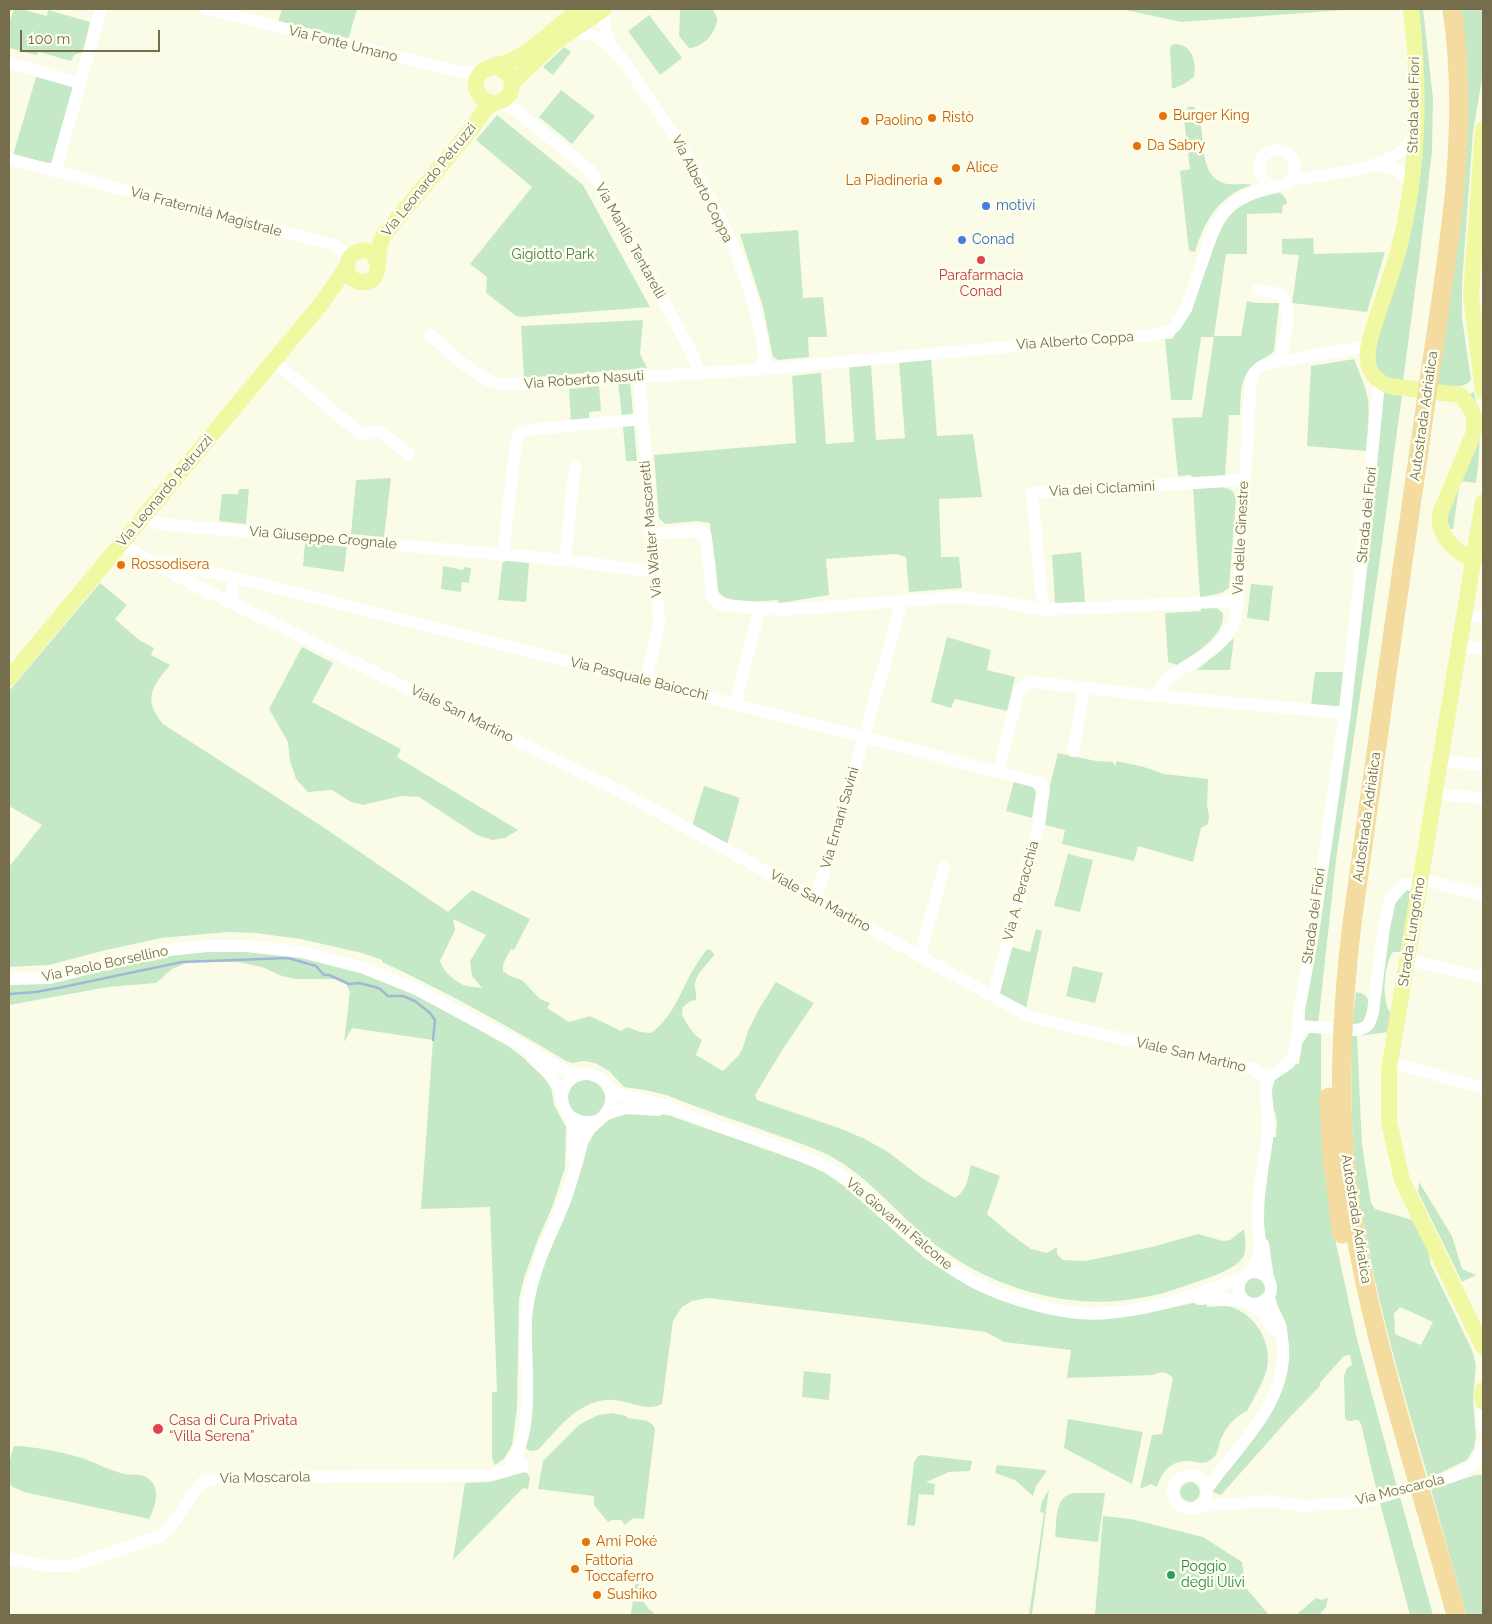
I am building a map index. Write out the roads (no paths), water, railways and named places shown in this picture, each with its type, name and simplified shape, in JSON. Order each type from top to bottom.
[{"type":"highway","name":"Autostrada Adriatica","points":[[1438,9],[1446,89],[1446,138],[1441,194],[1336,947],[1328,1064],[1330,1124],[1335,1182],[1349,1272],[1373,1367],[1442,1615]]},
{"type":"highway","name":"Autostrada Adriatica","points":[[1452,9],[1458,79],[1456,178],[1352,923],[1345,986],[1341,1061],[1342,1112],[1347,1178],[1362,1271],[1383,1358],[1456,1615]]},
{"type":"main road","points":[[488,70],[505,71],[510,76],[501,98],[476,84],[488,70],[521,55],[533,47],[579,9]]},
{"type":"main road","name":"Via Leonardo Petruzzi","points":[[361,251],[468,122],[501,98],[542,54],[604,9]]},
{"type":"main road","name":"Strada dei Fiori","points":[[1379,382],[1370,371],[1368,346],[1401,241],[1410,188],[1416,131],[1417,92],[1414,35],[1410,9]]},
{"type":"main road","name":"Via Leonardo Petruzzi","points":[[378,263],[383,236],[473,127],[484,110],[501,98]]},
{"type":"main road","points":[[1379,382],[1397,387],[1460,395],[1480,386],[1470,296],[1481,180],[1483,130]]},
{"type":"main road","points":[[1477,209],[1483,266]]},
{"type":"main road","points":[[361,251],[374,255],[378,263],[377,274],[368,282],[357,282],[349,276],[346,265],[352,255],[361,251]]},
{"type":"main road","name":"Via Leonardo Petruzzi","points":[[9,678],[321,304],[346,265]]},
{"type":"main road","name":"Via Leonardo Petruzzi","points":[[321,304],[342,286],[357,282]]},
{"type":"main road","points":[[1460,395],[1472,411],[1475,425],[1473,435],[1445,499],[1440,518],[1442,530],[1454,547],[1467,557],[1478,559]]},
{"type":"main road","name":"Strada Lungofino","points":[[1483,502],[1478,559],[1464,616],[1390,1062],[1389,1122],[1402,1180],[1483,1348]]},
{"type":"main road","points":[[1483,1390],[1483,1402]]},
{"type":"street","points":[[55,172],[101,9]]},
{"type":"street","name":"Via Fonte Umano","points":[[206,9],[468,74],[488,70]]},
{"type":"street","name":"Via Alberto Coppa","points":[[604,9],[604,25],[610,46],[687,154],[724,228],[747,285],[769,359],[775,364],[786,367]]},
{"type":"street","name":"Via Alberto Coppa","points":[[570,32],[589,33],[610,46]]},
{"type":"street","points":[[9,63],[80,83]]},
{"type":"street","name":"Via Manlio Tentarelli","points":[[501,98],[589,169],[610,202],[688,346],[700,373]]},
{"type":"street","name":"Via Alberto Coppa","points":[[754,370],[1161,334],[1175,326],[1183,314],[1212,231],[1221,216],[1229,208],[1248,194],[1259,189],[1372,164],[1391,157],[1404,149],[1416,131]]},
{"type":"street","points":[[1293,162],[1294,171],[1285,183],[1271,185],[1264,180],[1259,171],[1261,160],[1269,152],[1275,151],[1286,153],[1293,162],[1318,177]]},
{"type":"street","name":"Via Fraternità Magistrale","points":[[9,160],[338,247],[342,250],[346,265]]},
{"type":"street","name":"Via Alberto Coppa","points":[[1372,164],[1399,170],[1408,180],[1410,188]]},
{"type":"street","points":[[1258,290],[1278,294],[1286,302],[1288,308],[1280,361]]},
{"type":"street","name":"Via Roberto Nasuti","points":[[430,335],[484,378],[496,384],[754,370]]},
{"type":"street","name":"Via delle Ginestre","points":[[1157,696],[1167,678],[1211,651],[1228,635],[1234,623],[1238,601],[1244,480],[1253,375],[1261,366],[1280,361],[1368,346]]},
{"type":"street","points":[[754,370],[762,367],[765,361],[764,347]]},
{"type":"street","points":[[274,361],[357,431],[365,435],[374,431],[380,432],[409,454]]},
{"type":"street","name":"Via Walter Mascaretti","points":[[639,376],[658,629],[646,681]]},
{"type":"street","name":"Strada dei Fiori","points":[[1299,1026],[1299,1010],[1312,940],[1345,713],[1379,382]]},
{"type":"street","points":[[503,556],[516,441],[519,433],[526,430],[642,419]]},
{"type":"street","points":[[565,560],[575,467]]},
{"type":"street","name":"Via dei Ciclamini","points":[[1043,610],[1032,493],[1244,480]]},
{"type":"street","name":"Via Giuseppe Crognale","points":[[144,516],[154,522],[164,524],[503,556],[565,560],[655,572]]},
{"type":"street","points":[[651,534],[696,530],[704,533],[712,595],[724,605],[782,610],[958,597],[1004,602],[1043,610],[1238,601]]},
{"type":"street","name":"Via Pasquale Baiocchi","points":[[120,544],[153,563],[170,563],[186,573],[234,578],[270,586],[864,737],[1043,785]]},
{"type":"street","name":"Viale San Martino","points":[[186,573],[231,603],[590,775],[1029,1016],[1253,1069],[1267,1078]]},
{"type":"street","points":[[231,603],[234,578]]},
{"type":"street","name":"Via Ernani Savini","points":[[816,899],[902,601]]},
{"type":"street","points":[[735,704],[760,608]]},
{"type":"street","points":[[1464,616],[1483,617]]},
{"type":"street","points":[[1459,647],[1483,648]]},
{"type":"street","points":[[998,772],[1019,691],[1023,686],[1037,682],[1157,696],[1345,713]]},
{"type":"street","points":[[1073,751],[1085,688]]},
{"type":"street","points":[[1440,761],[1483,765]]},
{"type":"street","name":"Via A. Peracchia","points":[[993,996],[1039,824],[1044,794],[1043,785]]},
{"type":"street","points":[[1435,794],[1483,798]]},
{"type":"street","points":[[920,955],[944,867]]},
{"type":"street","points":[[1283,1346],[1278,1333],[1271,1324],[1239,1292],[1240,1281],[1259,1255],[1258,1216],[1269,1124],[1265,1098],[1267,1078],[1289,1063],[1293,1056],[1299,1026],[1355,1030],[1366,1028],[1372,1018],[1384,928],[1390,900],[1401,886],[1420,882],[1483,895]]},
{"type":"street","name":"Via Paolo Borsellino","points":[[9,979],[50,978],[77,973],[159,951],[207,946],[247,946],[302,952],[364,968],[416,989],[528,1048],[568,1073],[578,1075]]},
{"type":"street","points":[[1407,960],[1483,977]]},
{"type":"street","name":"Via Paolo Borsellino","points":[[511,1040],[549,1074],[562,1093]]},
{"type":"street","points":[[1390,1062],[1483,1088]]},
{"type":"street","points":[[578,1075],[597,1076],[607,1085],[610,1091],[611,1103],[584,1136],[571,1178],[574,1132],[572,1119],[563,1107],[562,1093],[568,1082],[578,1075]]},
{"type":"street","name":"Via Giovanni Falcone","points":[[610,1091],[626,1097],[662,1104],[682,1114],[824,1164],[853,1185],[934,1256],[959,1273],[987,1288],[1018,1299],[1055,1309],[1106,1314],[1179,1301],[1213,1298],[1248,1302]]},
{"type":"street","name":"Via Giovanni Falcone","points":[[601,1117],[626,1108],[682,1114]]},
{"type":"street","points":[[572,1119],[588,1123],[601,1117]]},
{"type":"street","name":"Via Moscarola","points":[[9,1559],[48,1566],[71,1566],[162,1536],[175,1521],[198,1486],[204,1481],[217,1478],[492,1475],[519,1461],[526,1412],[526,1321],[530,1290],[567,1195],[571,1178]]},
{"type":"street","points":[[1231,1458],[1217,1468],[1196,1476],[1187,1475],[1179,1479],[1174,1486],[1173,1495],[1177,1503],[1185,1508],[1195,1508],[1200,1506],[1206,1499],[1207,1491],[1257,1424],[1270,1401],[1281,1373],[1283,1346],[1280,1326],[1270,1306],[1269,1296],[1271,1287],[1259,1229]]},
{"type":"street","points":[[1246,1275],[1261,1273],[1268,1278]]},
{"type":"street","name":"Via Giovanni Falcone","points":[[1179,1301],[1246,1275]]},
{"type":"street","points":[[1248,1302],[1261,1303],[1269,1296]]},
{"type":"street","points":[[1483,1409],[1483,1428]]},
{"type":"street","name":"Via Moscarola","points":[[1200,1506],[1270,1501],[1320,1506],[1379,1497],[1438,1481],[1480,1465],[1479,1458],[1483,1446]]},
{"type":"street","points":[[1196,1476],[1203,1481],[1207,1491],[1230,1505]]},
{"type":"waterway","points":[[9,994],[58,988],[182,962],[288,958],[316,966],[324,975],[329,975],[349,984],[359,983],[375,987],[388,996],[403,996],[415,1001],[430,1013],[435,1020],[433,1040]]},
{"type":"place","name":"Burger King","points":[[1163,116]]},
{"type":"place","name":"Ristò","points":[[932,118]]},
{"type":"place","name":"Paolino","points":[[865,121]]},
{"type":"place","name":"Da Sabry","points":[[1137,146]]},
{"type":"place","name":"Alice","points":[[956,168]]},
{"type":"place","name":"La Piadineria","points":[[938,181]]},
{"type":"place","name":"motivi","points":[[986,206]]},
{"type":"place","name":"Conad","points":[[962,240]]},
{"type":"place","name":"Parafarmacia Conad","points":[[981,260]]},
{"type":"place","name":"Rossodisera","points":[[121,565]]},
{"type":"place","name":"Casa di Cura Privata “Villa Serena”","points":[[158,1429]]},
{"type":"place","name":"Ami Poké","points":[[586,1542]]},
{"type":"place","name":"Fattoria Toccaferro","points":[[575,1569]]},
{"type":"place","name":"Poggio degli Ulivi","points":[[1171,1575]]},
{"type":"place","name":"Sushiko","points":[[597,1595]]},
{"type":"park label","name":"Gigiotto Park","points":[[553,255]]}]
